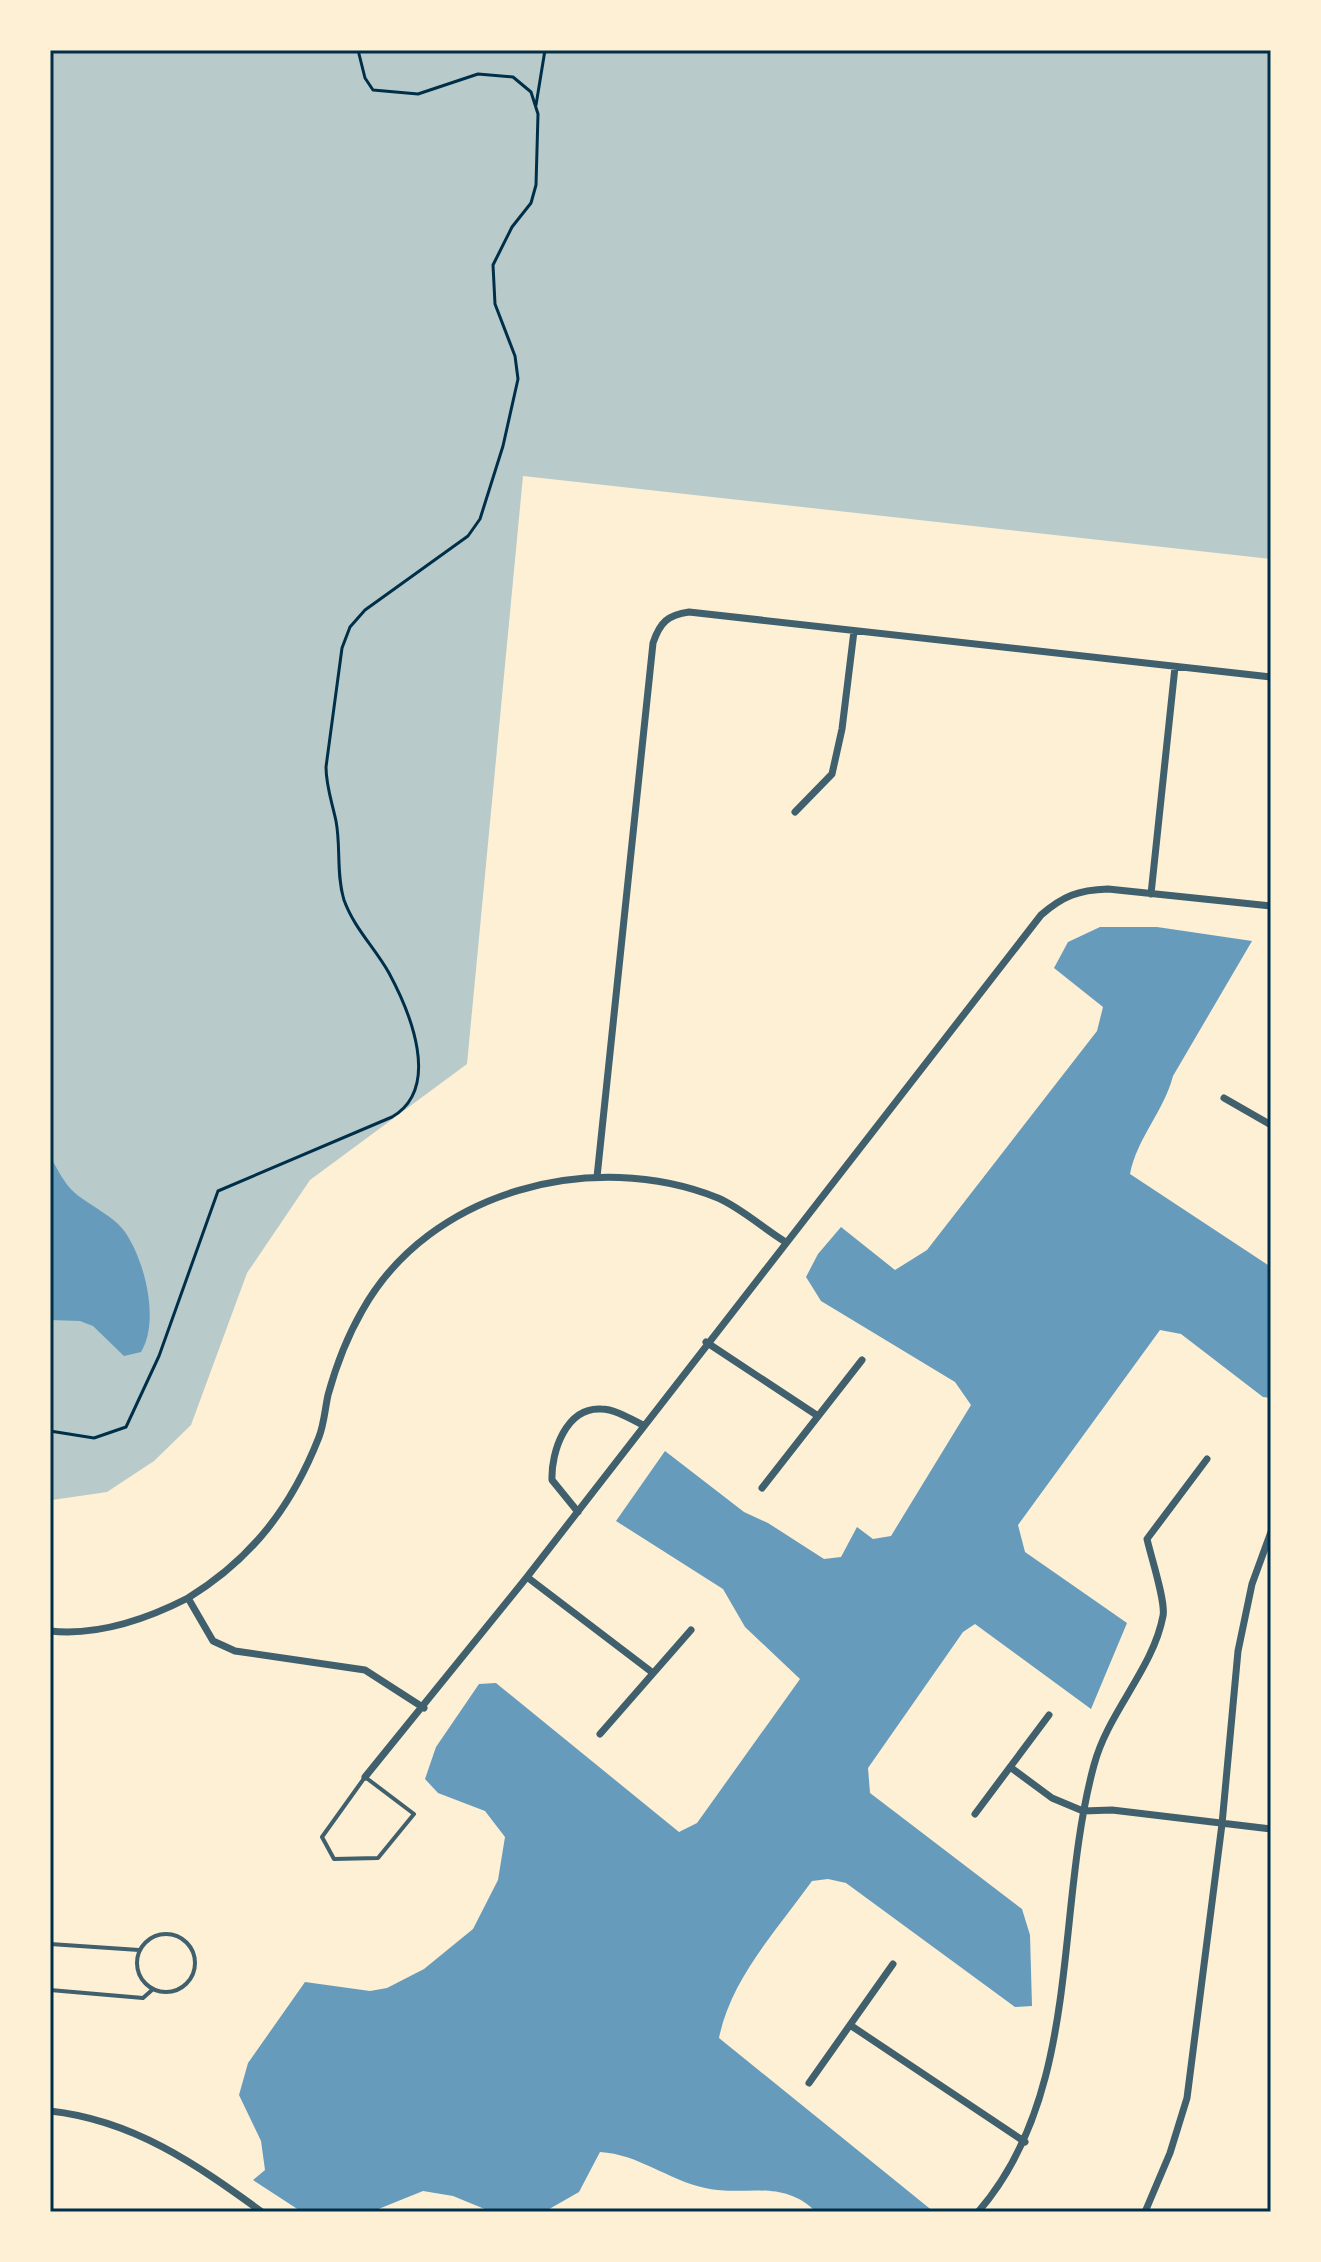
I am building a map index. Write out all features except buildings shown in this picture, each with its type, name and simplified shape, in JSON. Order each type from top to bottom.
[{"type":"street","points":[[597,1177],[653,643],[659,626],[672,615],[689,612],[1271,677]]},
{"type":"street","points":[[795,812],[832,774],[842,729],[854,631]]},
{"type":"street","points":[[1151,894],[1175,667]]},
{"type":"street","points":[[365,1777],[424,1708],[578,1512],[784,1241],[1041,915],[1062,897],[1081,890],[1271,906]]},
{"type":"street","points":[[1224,1098],[1271,1125]]},
{"type":"street","points":[[50,1631],[86,1633],[112,1627],[188,1598],[231,1569],[276,1521],[320,1434],[339,1360],[361,1312],[388,1269],[428,1235],[471,1208],[524,1190],[620,1175],[668,1183],[720,1199],[784,1241]]},
{"type":"street","points":[[706,1342],[818,1416]]},
{"type":"street","points":[[762,1488],[862,1360]]},
{"type":"street","points":[[578,1512],[552,1480],[555,1448],[564,1432],[580,1413],[601,1409],[643,1425]]},
{"type":"street","points":[[978,2212],[1000,2188],[1025,2142],[1046,2086],[1083,1811],[1095,1761],[1164,1613],[1147,1539],[1207,1459]]},
{"type":"street","points":[[1145,2212],[1170,2153],[1187,2098],[1222,1824],[1238,1651],[1252,1584],[1271,1532]]},
{"type":"street","points":[[527,1577],[653,1673]]},
{"type":"street","points":[[188,1598],[213,1641],[235,1651],[365,1670],[424,1708]]},
{"type":"street","points":[[600,1734],[691,1630]]},
{"type":"street","points":[[975,1814],[1049,1715]]},
{"type":"street","points":[[1010,1767],[1052,1798],[1083,1811],[1112,1810],[1271,1829]]},
{"type":"street","points":[[809,2083],[893,1964]]},
{"type":"street","points":[[850,2025],[1025,2142]]},
{"type":"street","points":[[50,2111],[121,2125],[167,2147],[262,2212]]},
{"type":"lane","points":[[365,1777],[414,1814],[378,1858],[334,1859],[322,1837],[365,1777]]},
{"type":"lane","points":[[50,1944],[139,1950],[156,1935],[168,1933],[188,1943],[194,1954],[196,1965],[186,1986],[164,1993],[153,1990],[138,1973],[139,1950]]},
{"type":"lane","points":[[50,1990],[143,1998],[153,1990]]},
{"type":"path","points":[[358,50],[365,78],[373,90],[418,94],[490,72],[513,77],[522,83],[536,105]]},
{"type":"path","points":[[50,1431],[94,1438],[126,1427],[159,1356],[218,1191],[392,1117],[408,1105],[416,1089],[418,1063],[407,1015],[388,971],[354,921],[339,883],[336,820],[326,785],[326,767],[340,685],[342,648],[350,627],[365,610],[468,536],[480,519],[503,446],[518,379],[515,356],[495,304],[493,265],[534,195],[536,105],[545,50]]},
{"type":"shaded area","points":[[50,50],[1271,50],[1271,559],[523,476],[467,1064],[310,1180],[247,1273],[191,1425],[154,1461],[107,1492],[52,1500]]},
{"type":"water","points":[[1100,927],[1157,927],[1252,941],[1173,1076],[1138,1148],[1130,1174],[1271,1267],[1271,1398],[1263,1397],[1181,1334],[1160,1330],[1018,1525],[1025,1552],[1127,1623],[1091,1709],[975,1624],[963,1632],[868,1768],[870,1793],[1022,1909],[1030,1935],[1032,2006],[1015,2007],[846,1883],[828,1879],[812,1881],[757,1955],[734,1995],[719,2038],[934,2212],[816,2212],[790,2195],[705,2188],[627,2157],[600,2152],[579,2192],[544,2212],[492,2212],[453,2196],[423,2191],[371,2212],[302,2212],[253,2180],[265,2170],[261,2141],[239,2095],[248,2063],[305,1982],[370,1991],[387,1988],[424,1969],[473,1929],[498,1880],[505,1837],[485,1811],[438,1793],[425,1779],[436,1747],[479,1684],[496,1683],[679,1832],[697,1823],[800,1679],[745,1627],[723,1589],[616,1521],[665,1451],[744,1512],[768,1523],[824,1559],[841,1557],[857,1527],[873,1539],[891,1536],[971,1405],[955,1382],[821,1301],[806,1277],[818,1254],[841,1227],[895,1270],[927,1250],[1097,1031],[1103,1007],[1054,968],[1068,942]]},
{"type":"water","points":[[50,1157],[71,1189],[125,1232],[139,1259],[150,1308],[147,1339],[141,1352],[124,1356],[93,1326],[80,1321],[50,1320]]}]
